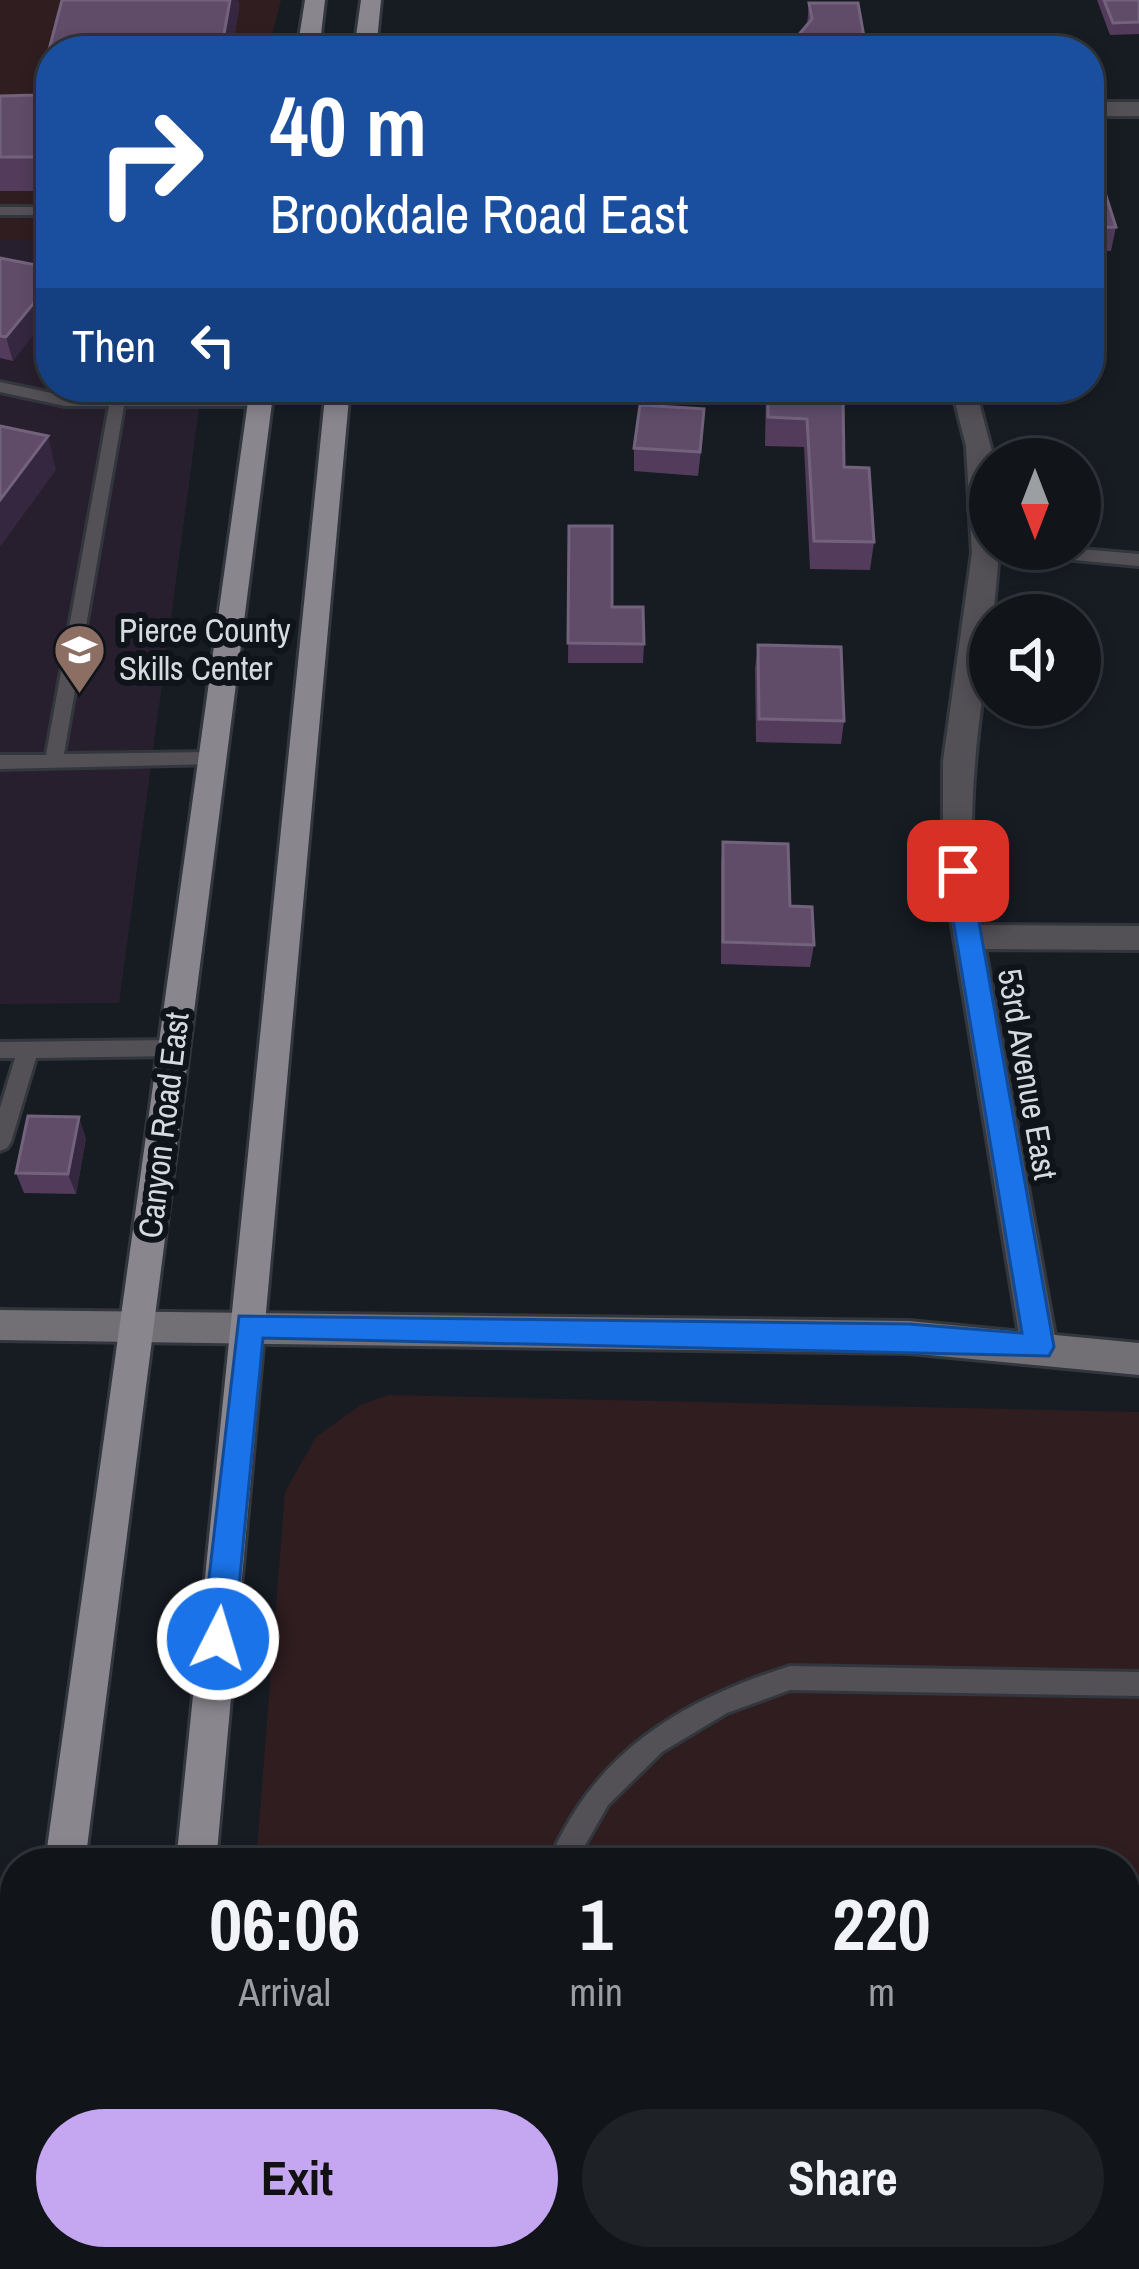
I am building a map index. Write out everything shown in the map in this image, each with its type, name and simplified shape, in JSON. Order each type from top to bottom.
[{"type":"main road","points":[[310,36],[315,0]]},
{"type":"main road","points":[[361,0],[364,36]]},
{"type":"main road","points":[[367,36],[371,0]]},
{"type":"main road","name":"Canyon Road East","points":[[67,1848],[260,402]]},
{"type":"main road","points":[[197,1848],[337,402]]},
{"type":"main road","points":[[0,1325],[909,1336],[1139,1359]]},
{"type":"street","points":[[1104,109],[1139,109]]},
{"type":"street","name":"53rd Avenue East","points":[[967,402],[977,438]]},
{"type":"street","name":"53rd Avenue East","points":[[986,570],[956,778],[958,871],[1039,1347]]},
{"type":"street","points":[[968,937],[1139,938]]},
{"type":"lane","points":[[0,211],[36,211]]},
{"type":"lane","points":[[0,387],[36,395]]},
{"type":"lane","points":[[90,402],[133,402]]},
{"type":"lane","points":[[54,761],[117,403]]},
{"type":"lane","points":[[1101,556],[1139,560]]},
{"type":"lane","points":[[0,761],[210,759]]},
{"type":"lane","points":[[0,1050],[173,1048]]},
{"type":"lane","points":[[0,1142],[28,1049]]},
{"type":"lane","points":[[569,1848],[592,1808],[624,1769],[701,1710],[744,1690],[790,1678],[1139,1684]]},
{"type":"shaded area","points":[[0,0],[281,0],[272,36],[36,36],[36,240],[0,240]]},
{"type":"shaded area","name":"Pierce County Skills Center","points":[[0,240],[36,240],[36,402],[200,402],[119,1003],[0,1004]]},
{"type":"shaded area","points":[[388,1395],[1139,1412],[1139,1848],[257,1848],[285,1492],[316,1437],[361,1405]]},
{"type":"building","points":[[62,0],[230,0],[224,36],[53,36]]},
{"type":"building","points":[[1104,0],[1139,0],[1139,22],[1113,23]]},
{"type":"building","points":[[809,3],[858,3],[864,36],[798,36],[812,19]]},
{"type":"building","points":[[36,95],[36,157],[0,157],[0,96]]},
{"type":"building","points":[[1104,189],[1116,227],[1104,227]]},
{"type":"building","points":[[0,258],[36,265],[36,300],[6,337],[0,336]]},
{"type":"building","points":[[768,402],[843,402],[844,467],[869,468],[874,542],[814,541],[807,419],[768,417]]},
{"type":"building","points":[[640,405],[704,409],[700,452],[634,448]]},
{"type":"building","points":[[0,426],[48,436],[0,500]]},
{"type":"building","points":[[569,526],[612,526],[612,607],[643,607],[644,644],[568,643]]},
{"type":"building","points":[[758,645],[841,647],[844,721],[759,719]]},
{"type":"building","points":[[723,842],[788,844],[790,906],[812,907],[814,945],[723,942]]},
{"type":"building","points":[[28,1116],[79,1117],[68,1174],[16,1173]]},
{"type":"place","name":"Pierce County Skills Center","points":[[80,695]]},
{"type":"route","points":[[218,1639],[249,1325],[909,1336],[1039,1347],[958,871]]}]
